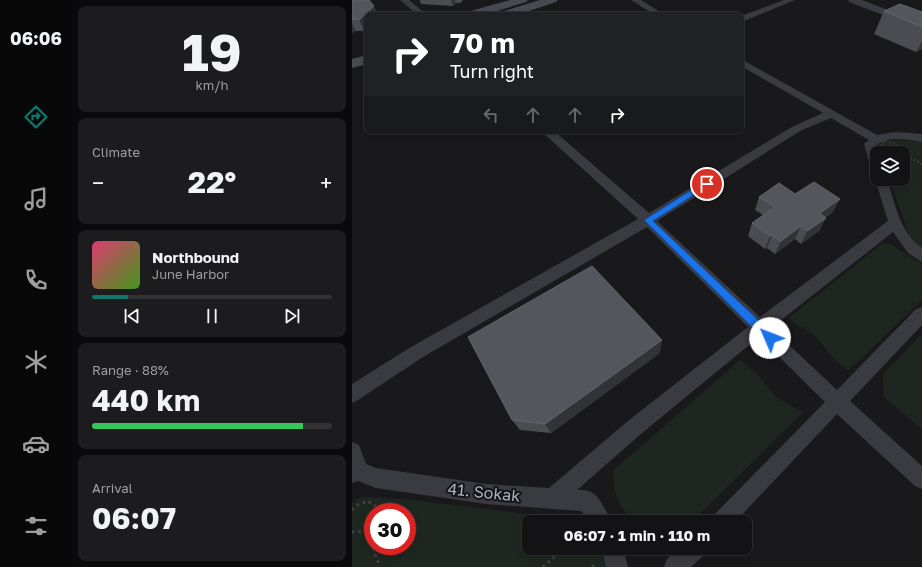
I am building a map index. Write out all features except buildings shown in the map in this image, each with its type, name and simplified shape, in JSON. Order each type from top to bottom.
[{"type":"main road","points":[[481,12],[522,0]]},
{"type":"main road","points":[[514,12],[552,0]]},
{"type":"main road","points":[[352,51],[364,47]]},
{"type":"main road","points":[[352,64],[364,60]]},
{"type":"street","points":[[404,0],[419,12]]},
{"type":"street","points":[[635,0],[656,12]]},
{"type":"street","points":[[744,18],[791,0]]},
{"type":"street","points":[[852,0],[922,27]]},
{"type":"street","points":[[875,0],[922,18]]},
{"type":"street","points":[[744,64],[876,139]]},
{"type":"street","points":[[352,394],[417,352],[648,220],[796,129],[831,114]]},
{"type":"street","points":[[550,134],[648,220],[838,402],[922,479]]},
{"type":"street","points":[[871,146],[870,144],[876,139],[889,136],[922,138]]},
{"type":"street","points":[[883,186],[900,233],[922,256]]},
{"type":"street","points":[[552,499],[587,468],[759,327],[896,222]]},
{"type":"street","points":[[728,515],[922,314]]},
{"type":"street","name":"41. Sokak","points":[[354,465],[376,478],[478,493],[587,501],[596,515]]},
{"type":"street","points":[[613,555],[616,567]]},
{"type":"street","points":[[675,567],[688,555]]},
{"type":"path","points":[[910,157],[922,164]]},
{"type":"path","points":[[352,510],[359,504],[368,501],[371,503]]},
{"type":"path","points":[[352,532],[364,531]]},
{"type":"path","points":[[375,555],[380,567]]},
{"type":"path","points":[[543,567],[556,555]]},
{"type":"shaded area","points":[[888,139],[922,142],[922,250],[910,237],[892,186],[910,186],[910,146],[877,146],[877,144],[880,141]]},
{"type":"shaded area","points":[[883,243],[892,245],[922,264],[922,300],[849,370],[843,367],[809,331],[796,324],[790,317]]},
{"type":"shaded area","points":[[922,334],[922,429],[884,397],[883,374]]},
{"type":"shaded area","points":[[740,360],[757,374],[777,398],[803,412],[699,515],[627,515],[620,504],[615,492],[613,478],[614,470]]},
{"type":"shaded area","points":[[360,497],[404,499],[535,515],[522,515],[522,555],[601,555],[606,567],[352,567],[352,503]]},
{"type":"route","points":[[707,184],[648,220],[770,338]]}]
